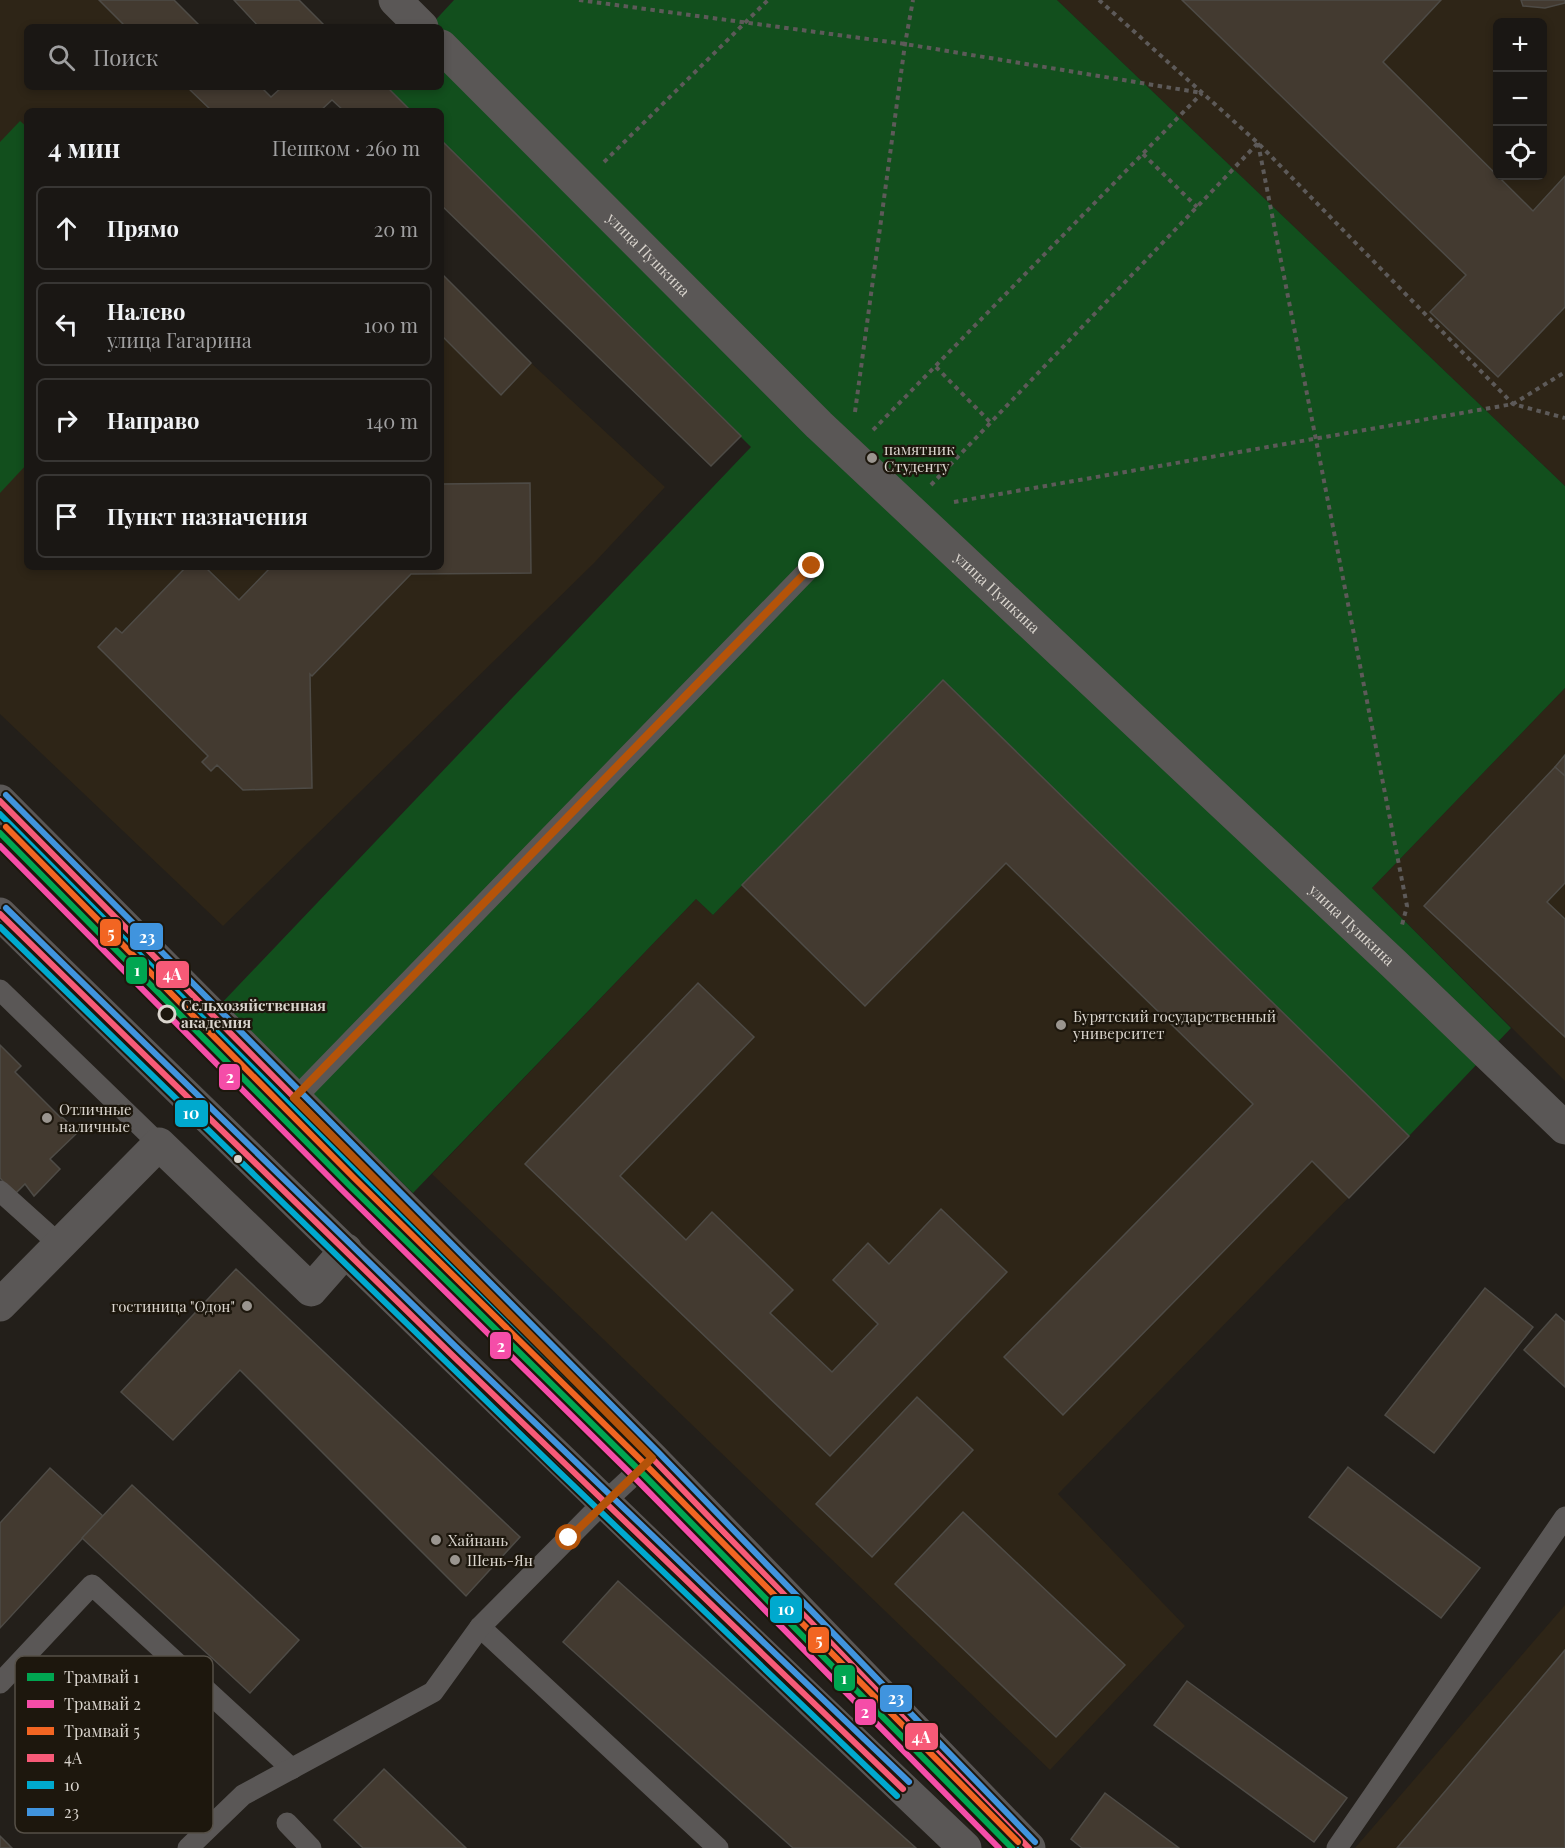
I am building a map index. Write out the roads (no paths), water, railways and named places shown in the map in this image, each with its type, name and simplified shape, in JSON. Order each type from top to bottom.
[{"type":"street","name":"улица Пушкина","points":[[444,49],[849,454],[1393,963],[1565,1128]]},
{"type":"street","points":[[0,801],[286,1106],[652,1458],[1029,1848]]},
{"type":"street","points":[[0,914],[236,1146],[965,1848]]},
{"type":"street","points":[[0,1305],[159,1144],[311,1290],[346,1250]]},
{"type":"lane","points":[[286,1106],[812,566]]},
{"type":"lane","points":[[0,990],[159,1144]]},
{"type":"lane","points":[[0,1191],[60,1245]]},
{"type":"lane","points":[[213,1824],[243,1796],[433,1692],[480,1627],[604,1502],[652,1458]]},
{"type":"lane","points":[[1337,1848],[1565,1517]]},
{"type":"lane","points":[[25,1656],[92,1585],[169,1656]]},
{"type":"lane","points":[[480,1627],[718,1848]]},
{"type":"lane","points":[[0,1683],[15,1667]]},
{"type":"lane","points":[[213,1696],[292,1769]]},
{"type":"lane","points":[[287,1823],[310,1848]]},
{"type":"lane","points":[[188,1848],[204,1833]]},
{"type":"tram line","name":"5","points":[[6,827],[355,1179],[645,1464],[1018,1842]]},
{"type":"tram line","name":"1","points":[[0,833],[349,1185],[639,1470],[1012,1848]]},
{"type":"tram line","name":"2","points":[[0,846],[343,1191],[633,1476],[999,1848]]},
{"type":"place","name":"памятник Студенту","points":[[872,458]]},
{"type":"place","name":"Сельхозяйственная академия","points":[[167,1014]]},
{"type":"place","name":"Бурятский государственный университет","points":[[1061,1025]]},
{"type":"place","name":"Отличные наличные","points":[[47,1118]]},
{"type":"place","name":"гостиница \"Одон\"","points":[[247,1306]]},
{"type":"place","name":"Хайнань","points":[[436,1540]]},
{"type":"place","name":"Шень-Ян","points":[[455,1560]]}]
